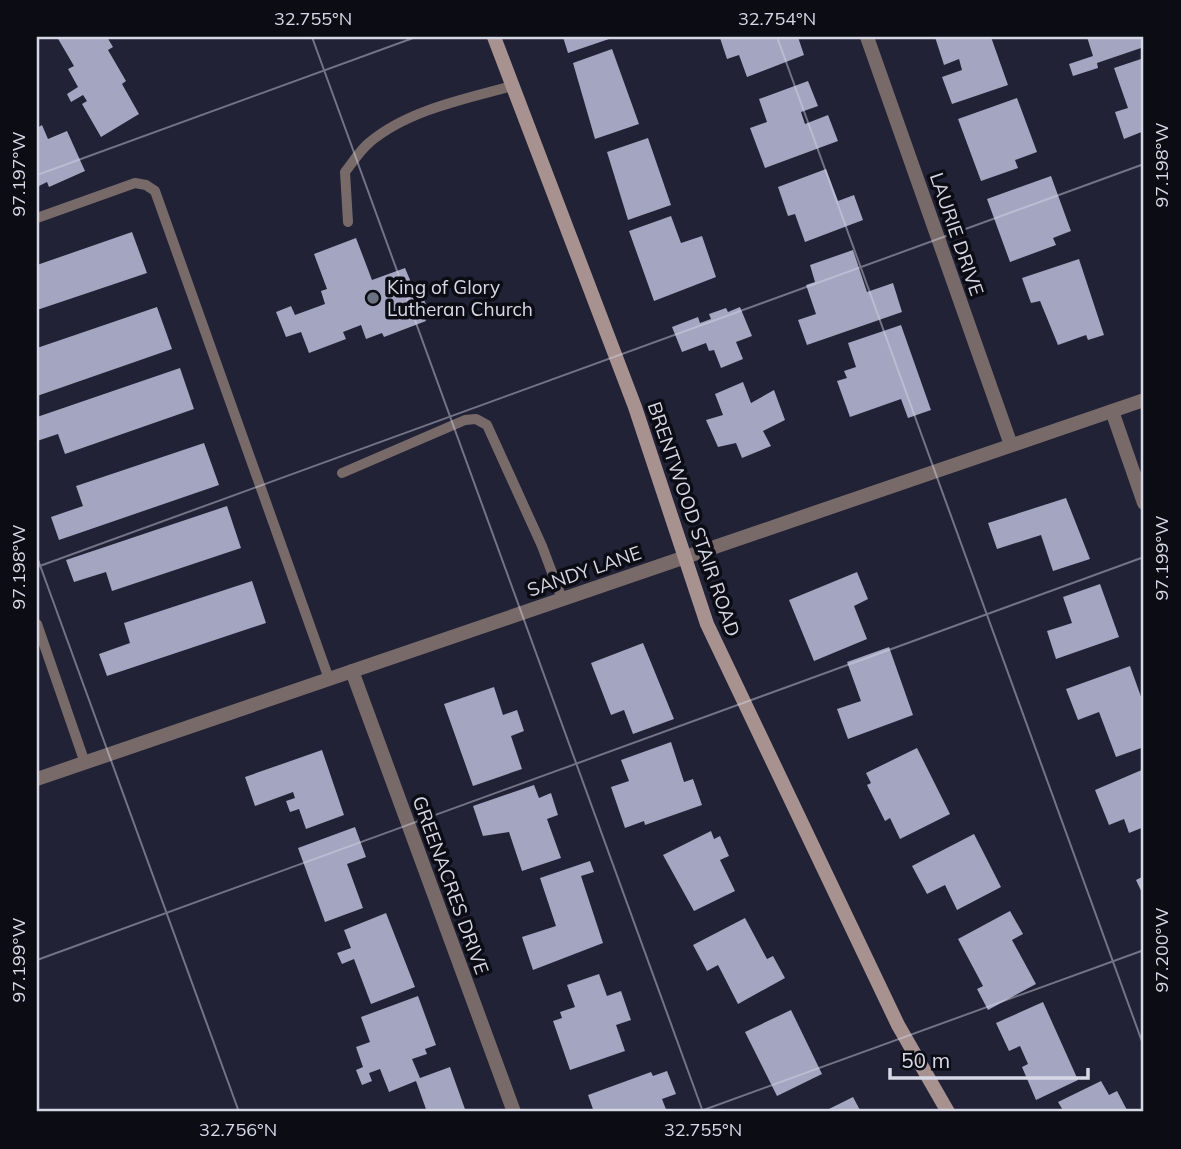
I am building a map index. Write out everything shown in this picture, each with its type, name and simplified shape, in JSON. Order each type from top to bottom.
[{"type":"main road","name":"BRENTWOOD STAIR ROAD","points":[[494,37],[635,407],[707,624],[892,1013],[948,1112]]},
{"type":"street","name":"LAURIE DRIVE","points":[[867,37],[1011,445]]},
{"type":"street","name":"SANDY LANE","points":[[37,779],[1144,400]]},
{"type":"street","points":[[1112,411],[1144,503]]},
{"type":"street","name":"GREENACRES DRIVE","points":[[352,671],[514,1112]]},
{"type":"lane","points":[[348,222],[345,172],[369,143],[400,123],[451,103],[512,86]]},
{"type":"lane","points":[[37,218],[135,183],[146,184],[155,191],[329,679]]},
{"type":"lane","points":[[342,473],[465,419],[476,419],[486,425],[542,546],[562,598]]},
{"type":"lane","points":[[37,624],[85,763]]},
{"type":"building","points":[[57,37],[107,37],[113,47],[108,50],[126,81],[122,84],[139,114],[101,137],[82,104],[87,101],[83,95],[71,102],[67,94],[78,87],[68,69],[74,66]]},
{"type":"building","points":[[563,37],[608,37],[609,39],[568,53]]},
{"type":"building","points":[[798,37],[804,55],[747,77],[739,55],[727,59],[720,38]]},
{"type":"building","points":[[935,37],[991,37],[1008,85],[952,104],[942,77],[962,70],[959,59],[944,65]]},
{"type":"building","points":[[1087,37],[1144,37],[1144,47],[1097,63],[1098,68],[1073,76],[1069,64],[1093,56]]},
{"type":"building","points":[[612,49],[639,124],[595,139],[573,63]]},
{"type":"building","points":[[1144,58],[1144,131],[1124,139],[1115,112],[1128,108],[1114,68]]},
{"type":"building","points":[[808,81],[818,106],[801,112],[805,124],[828,115],[838,141],[765,168],[750,128],[767,122],[759,99]]},
{"type":"building","points":[[1017,98],[1037,152],[1015,160],[1018,168],[981,181],[958,119]]},
{"type":"building","points":[[42,125],[48,139],[67,131],[85,171],[49,187],[47,182],[37,187],[37,128]]},
{"type":"building","points":[[648,138],[671,205],[628,220],[607,152]]},
{"type":"building","points":[[826,169],[838,201],[854,195],[863,220],[805,242],[795,214],[788,216],[778,187]]},
{"type":"building","points":[[1051,176],[1071,231],[1053,238],[1056,245],[1010,262],[987,199]]},
{"type":"building","points":[[671,216],[681,243],[702,236],[716,277],[654,301],[629,231]]},
{"type":"building","points":[[132,232],[147,273],[37,310],[37,265]]},
{"type":"building","name":"King of Glory Lutheran Church","points":[[356,238],[372,280],[405,268],[413,287],[418,285],[427,307],[421,309],[426,321],[384,337],[382,333],[366,339],[361,325],[343,332],[346,339],[309,353],[301,332],[286,337],[276,312],[291,306],[295,315],[325,304],[321,291],[327,289],[314,254]]},
{"type":"building","points":[[853,250],[867,292],[893,283],[902,312],[807,345],[798,320],[816,314],[806,285],[815,282],[810,265]]},
{"type":"building","points":[[1079,259],[1104,335],[1088,340],[1086,335],[1058,345],[1040,301],[1031,303],[1022,278]]},
{"type":"building","points":[[157,307],[172,349],[37,396],[37,348]]},
{"type":"building","points":[[740,307],[752,336],[736,342],[743,359],[721,368],[714,350],[709,351],[706,343],[682,352],[672,327],[698,317],[700,323],[711,319],[709,314],[726,308],[728,312]]},
{"type":"building","points":[[901,325],[931,410],[908,418],[901,399],[850,417],[837,381],[847,378],[844,371],[856,367],[848,343]]},
{"type":"building","points":[[180,368],[194,409],[65,454],[58,434],[37,441],[37,417]]},
{"type":"building","points":[[743,382],[751,403],[774,390],[785,420],[763,431],[771,446],[742,458],[736,443],[718,447],[706,420],[723,415],[715,394]]},
{"type":"building","points":[[204,443],[219,485],[59,540],[51,517],[83,506],[76,486]]},
{"type":"building","points":[[1066,498],[1090,559],[1053,571],[1041,535],[997,549],[988,523]]},
{"type":"building","points":[[227,506],[241,548],[112,591],[106,572],[74,582],[66,560]]},
{"type":"building","points":[[857,572],[868,599],[854,606],[867,639],[814,661],[789,600]]},
{"type":"building","points":[[252,581],[266,623],[107,676],[99,654],[130,643],[124,623]]},
{"type":"building","points":[[1100,584],[1119,637],[1056,659],[1047,631],[1072,623],[1063,597]]},
{"type":"building","points":[[643,643],[674,719],[633,734],[624,710],[611,715],[591,663]]},
{"type":"building","points":[[889,647],[913,715],[848,739],[837,709],[861,701],[847,662]]},
{"type":"building","points":[[1130,666],[1144,705],[1144,747],[1116,757],[1099,712],[1078,720],[1066,689]]},
{"type":"building","points":[[494,687],[503,715],[517,710],[524,731],[511,736],[522,769],[473,786],[444,704]]},
{"type":"building","points":[[671,742],[684,782],[693,779],[702,805],[645,825],[644,821],[625,828],[611,787],[629,781],[621,760]]},
{"type":"building","points":[[917,748],[950,814],[900,839],[890,818],[885,821],[867,785],[871,783],[866,773]]},
{"type":"building","points":[[322,750],[344,815],[306,829],[299,809],[290,812],[286,801],[295,798],[293,792],[255,806],[245,777]]},
{"type":"building","points":[[1144,769],[1144,827],[1129,833],[1124,819],[1109,825],[1095,790]]},
{"type":"building","points":[[534,785],[539,798],[551,793],[558,815],[547,819],[561,858],[522,871],[509,832],[483,836],[473,806]]},
{"type":"building","points":[[355,827],[366,857],[347,864],[363,908],[325,922],[298,848]]},
{"type":"building","points":[[711,831],[714,839],[720,836],[729,856],[720,860],[735,891],[694,911],[663,855]]},
{"type":"building","points":[[974,834],[1001,887],[957,910],[945,885],[927,894],[912,866]]},
{"type":"building","points":[[590,861],[594,872],[581,876],[603,943],[533,970],[522,937],[556,926],[540,878]]},
{"type":"building","points":[[1144,876],[1144,897],[1136,880]]},
{"type":"building","points":[[1010,911],[1023,934],[1012,940],[1036,984],[988,1010],[977,989],[983,986],[958,939]]},
{"type":"building","points":[[386,913],[415,987],[371,1004],[354,959],[342,964],[337,953],[351,948],[344,930]]},
{"type":"building","points":[[745,918],[767,959],[773,956],[785,978],[738,1004],[718,965],[707,971],[693,945]]},
{"type":"building","points":[[599,974],[607,996],[621,991],[631,1020],[616,1025],[625,1051],[570,1070],[553,1021],[562,1018],[560,1012],[575,1007],[567,985]]},
{"type":"building","points":[[418,996],[436,1045],[425,1049],[427,1054],[412,1059],[420,1078],[450,1067],[466,1112],[427,1112],[416,1081],[389,1092],[380,1069],[369,1073],[372,1081],[362,1085],[356,1070],[363,1067],[356,1047],[370,1042],[361,1017]]},
{"type":"building","points":[[1043,1002],[1078,1080],[1036,1100],[1022,1067],[1028,1064],[1020,1046],[1009,1051],[996,1023]]},
{"type":"building","points":[[791,1010],[822,1074],[777,1096],[745,1032]]},
{"type":"building","points":[[667,1071],[676,1094],[662,1099],[667,1112],[594,1112],[588,1095],[651,1072],[653,1076]]},
{"type":"building","points":[[1101,1081],[1109,1095],[1117,1091],[1128,1112],[1064,1112],[1058,1102]]},
{"type":"building","points":[[853,1097],[861,1112],[823,1112]]},
{"type":"place","name":"King of Glory Lutheran Church","points":[[373,298]]}]
